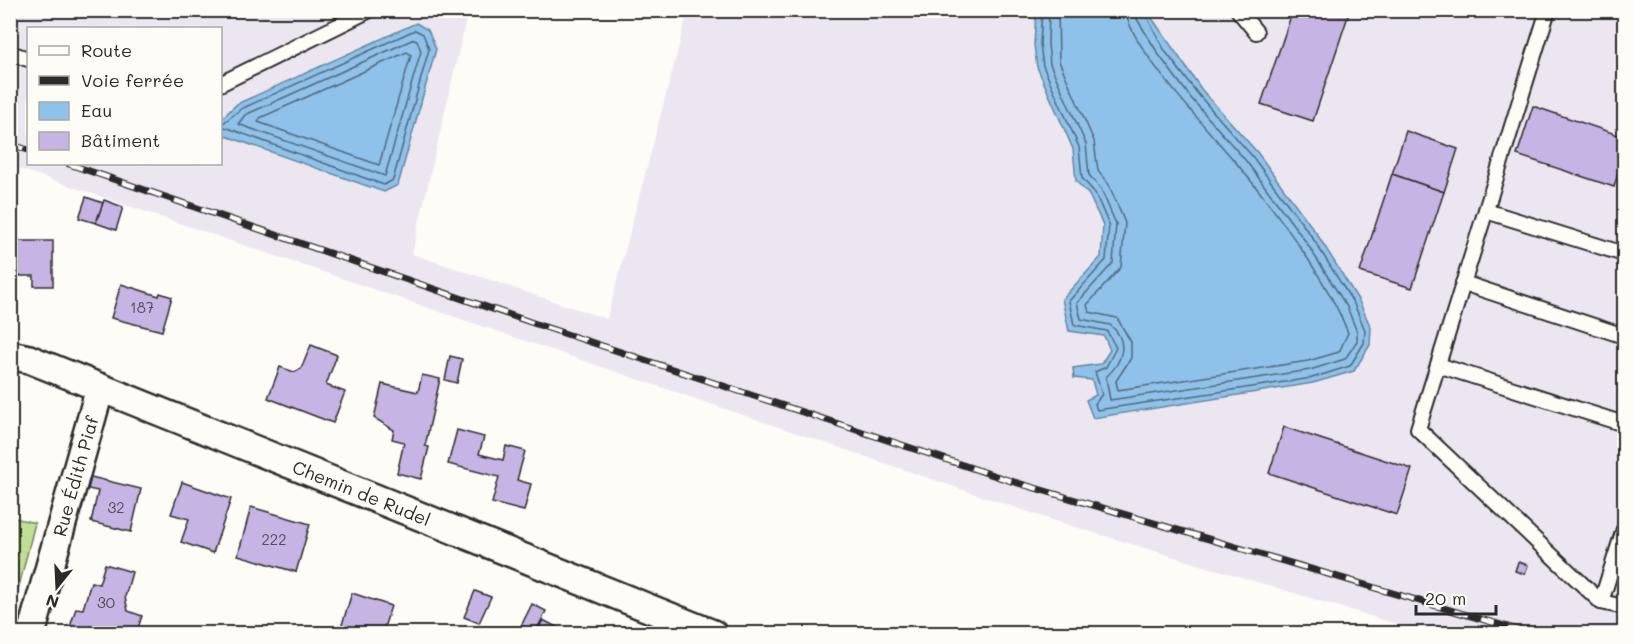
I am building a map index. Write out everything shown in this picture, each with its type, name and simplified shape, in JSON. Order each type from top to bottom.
[{"type":"street","name":"Chemin de Rudel","points":[[10,355],[100,388],[713,633]]},
{"type":"street","name":"Rue Édith Piaf","points":[[31,633],[100,388]]},
{"type":"lane","points":[[222,83],[370,10]]},
{"type":"lane","points":[[1239,10],[1256,32]]},
{"type":"lane","points":[[1548,10],[1418,429],[1601,602],[1624,607]]},
{"type":"lane","points":[[10,53],[27,59]]},
{"type":"lane","points":[[1486,210],[1624,254]]},
{"type":"lane","points":[[1463,283],[1624,336]]},
{"type":"lane","points":[[1438,364],[1624,424]]},
{"type":"lane","points":[[1601,602],[1624,529]]},
{"type":"shaded area","points":[[11,11],[468,11],[412,254],[607,319],[688,11],[1624,11],[1624,633],[1426,633],[1049,519],[11,166]]},
{"type":"green space","points":[[10,517],[35,523],[11,618]]},
{"type":"water","points":[[1036,11],[1147,11],[1202,90],[1257,152],[1317,234],[1359,301],[1371,328],[1370,345],[1354,371],[1313,383],[1093,418],[1086,400],[1096,395],[1092,380],[1074,378],[1073,368],[1101,364],[1110,350],[1104,336],[1069,331],[1062,299],[1101,257],[1103,225],[1089,195],[1076,181],[1073,149],[1037,67],[1034,45]]},
{"type":"water","points":[[416,23],[428,30],[436,49],[398,185],[384,192],[223,135],[222,118],[237,104]]},
{"type":"building","points":[[1293,10],[1350,10],[1313,121],[1261,104]]},
{"type":"building","points":[[1533,106],[1624,137],[1624,154],[1614,187],[1517,155]]},
{"type":"building","points":[[1406,131],[1458,149],[1444,192],[1392,174]]},
{"type":"building","points":[[1392,174],[1444,192],[1412,288],[1360,272]]},
{"type":"building","points":[[86,197],[103,203],[96,223],[79,218]]},
{"type":"building","points":[[104,200],[123,207],[116,230],[96,223]]},
{"type":"building","points":[[10,241],[53,241],[53,286],[34,286],[34,276],[10,276]]},
{"type":"building","points":[[121,284],[159,296],[160,293],[172,297],[162,331],[111,318]]},
{"type":"building","points":[[311,345],[337,355],[326,385],[345,392],[333,423],[268,398],[280,367],[294,372],[301,369]]},
{"type":"building","points":[[450,356],[462,359],[457,383],[445,380]]},
{"type":"building","points":[[422,375],[440,379],[425,446],[429,447],[421,479],[397,473],[404,442],[392,439],[394,430],[374,418],[382,384],[418,392]]},
{"type":"building","points":[[1284,427],[1412,469],[1397,515],[1269,473]]},
{"type":"building","points":[[457,430],[484,437],[479,454],[503,460],[506,446],[525,451],[517,480],[531,484],[524,511],[492,503],[499,477],[448,464]]},
{"type":"building","points":[[91,477],[141,489],[131,532],[91,522],[98,491],[88,489]]},
{"type":"building","points":[[182,482],[231,499],[213,553],[181,542],[189,519],[171,514]]},
{"type":"building","points":[[251,507],[310,524],[296,572],[238,555]]},
{"type":"building","points":[[1518,562],[1528,565],[1525,574],[1515,571]]},
{"type":"building","points":[[105,564],[132,572],[125,597],[128,611],[142,616],[136,634],[92,634],[70,627],[76,608],[83,609],[91,582],[99,584]]},
{"type":"building","points":[[475,591],[491,597],[479,623],[464,617]]},
{"type":"building","points":[[352,593],[391,606],[382,634],[339,634]]},
{"type":"building","points":[[532,604],[546,611],[535,633],[521,626]]},
{"type":"building","points":[[543,620],[570,634],[536,634]]},
{"type":"railway","points":[[10,144],[27,150]]},
{"type":"railway","points":[[72,165],[542,326],[1011,481],[1532,634]]}]
